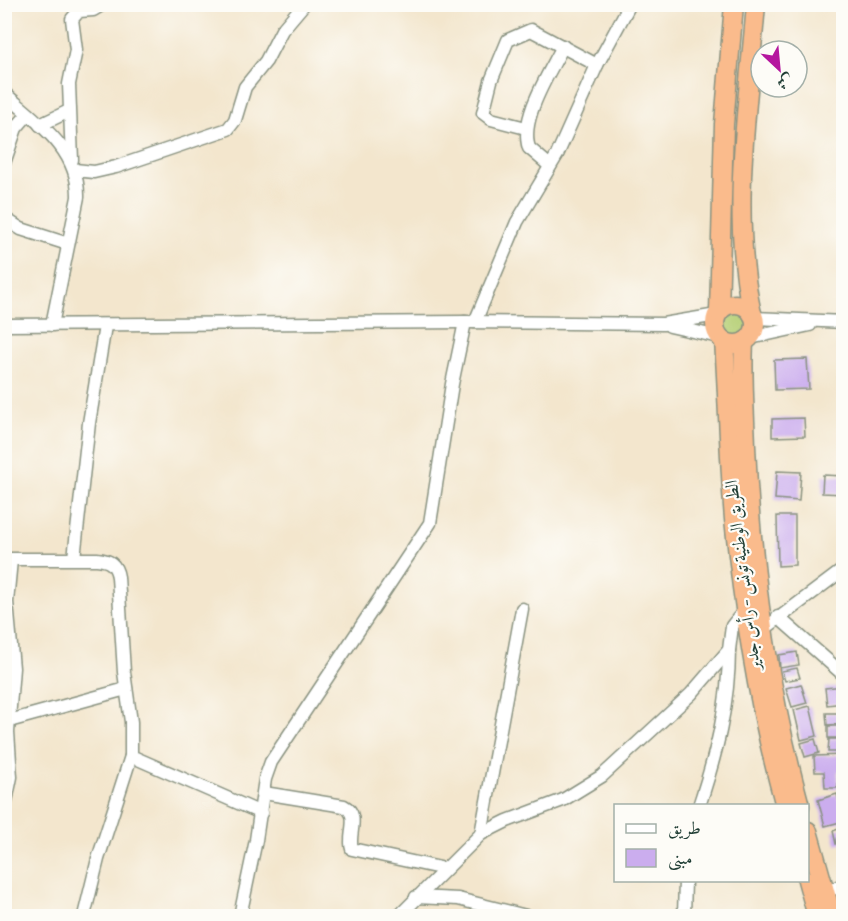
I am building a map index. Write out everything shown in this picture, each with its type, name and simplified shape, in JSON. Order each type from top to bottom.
[{"type":"highway","points":[[734,4],[724,124],[718,314],[715,324],[722,339],[731,344],[747,340],[753,332],[753,316],[745,276],[742,216],[756,4]]},
{"type":"highway","points":[[718,314],[736,304],[748,309],[753,316]]},
{"type":"highway","name":"الطريق الوطنية تونس - رأس جدير","points":[[722,339],[734,517],[744,611],[763,712],[786,804]]},
{"type":"highway","name":"الطريق الوطنية تونس - رأس جدير","points":[[747,340],[750,521],[763,630],[784,738],[800,804]]},
{"type":"highway","points":[[809,848],[817,916]]},
{"type":"highway","points":[[814,890],[832,916]]},
{"type":"street","points":[[52,325],[78,197],[73,167],[69,111],[70,74],[76,50],[72,19],[79,10],[93,10],[103,4]]},
{"type":"street","points":[[4,93],[58,142],[73,167],[94,172],[116,168],[228,129],[235,120],[245,87],[266,61],[282,30],[304,4]]},
{"type":"street","points":[[240,916],[268,771],[279,748],[430,523],[452,384],[470,322],[517,222],[550,166],[597,65],[630,4]]},
{"type":"street","points":[[526,128],[491,119],[483,113],[502,51],[508,40],[531,30],[597,65]]},
{"type":"street","points":[[550,166],[529,148],[526,128],[538,96],[563,46]]},
{"type":"street","points":[[40,125],[69,111]]},
{"type":"street","points":[[4,163],[16,128],[28,114]]},
{"type":"street","points":[[4,218],[21,229],[68,244]]},
{"type":"street","points":[[4,325],[470,322],[663,324],[718,314]]},
{"type":"street","points":[[753,316],[843,322]]},
{"type":"street","points":[[747,340],[826,322]]},
{"type":"street","points":[[663,324],[722,339]]},
{"type":"street","points":[[74,558],[89,423],[105,326]]},
{"type":"street","points":[[4,811],[12,777],[9,721],[13,691],[7,618],[8,560],[74,558],[106,560],[117,569],[126,689],[131,722],[131,756],[98,859],[84,916]]},
{"type":"street","points":[[763,630],[843,569]]},
{"type":"street","points":[[482,834],[522,609]]},
{"type":"street","points":[[700,804],[714,758],[724,712],[732,626],[744,611]]},
{"type":"street","points":[[778,617],[843,675]]},
{"type":"street","points":[[399,916],[482,834],[507,820],[563,800],[602,777],[691,694],[729,650]]},
{"type":"street","points":[[9,721],[126,689]]},
{"type":"street","points":[[131,756],[261,813]]},
{"type":"street","points":[[264,793],[344,806],[350,809],[352,815],[352,849],[445,869]]},
{"type":"street","points":[[684,916],[685,882]]},
{"type":"street","points":[[814,890],[843,885]]},
{"type":"street","points":[[416,897],[458,899],[525,916]]},
{"type":"green space","points":[[735,309],[745,313],[749,323],[745,333],[735,337],[725,333],[721,323],[725,313]]},
{"type":"building","points":[[807,359],[809,389],[775,390],[774,360]]},
{"type":"building","points":[[804,418],[805,436],[772,437],[772,419]]},
{"type":"building","points":[[777,471],[801,472],[799,501],[775,499]]},
{"type":"building","points":[[823,475],[844,476],[844,494],[822,493]]},
{"type":"building","points":[[777,516],[795,516],[795,565],[778,566]]},
{"type":"building","points":[[797,652],[799,665],[780,668],[779,655]]},
{"type":"building","points":[[797,668],[800,678],[785,681],[782,671]]},
{"type":"building","points":[[801,684],[807,703],[792,707],[786,688]]},
{"type":"building","points":[[844,686],[844,703],[827,705],[825,688]]},
{"type":"building","points":[[810,706],[817,736],[801,740],[794,710]]},
{"type":"building","points":[[826,713],[844,713],[844,724],[827,725]]},
{"type":"building","points":[[828,726],[844,726],[844,738],[828,738]]},
{"type":"building","points":[[815,739],[819,753],[805,757],[801,743]]},
{"type":"building","points":[[829,739],[844,739],[844,752],[828,752]]},
{"type":"building","points":[[844,755],[844,771],[838,771],[838,788],[825,788],[824,772],[815,772],[814,756]]},
{"type":"building","points":[[837,794],[844,821],[825,826],[818,800]]},
{"type":"building","points":[[841,828],[844,842],[836,844],[833,831]]}]
